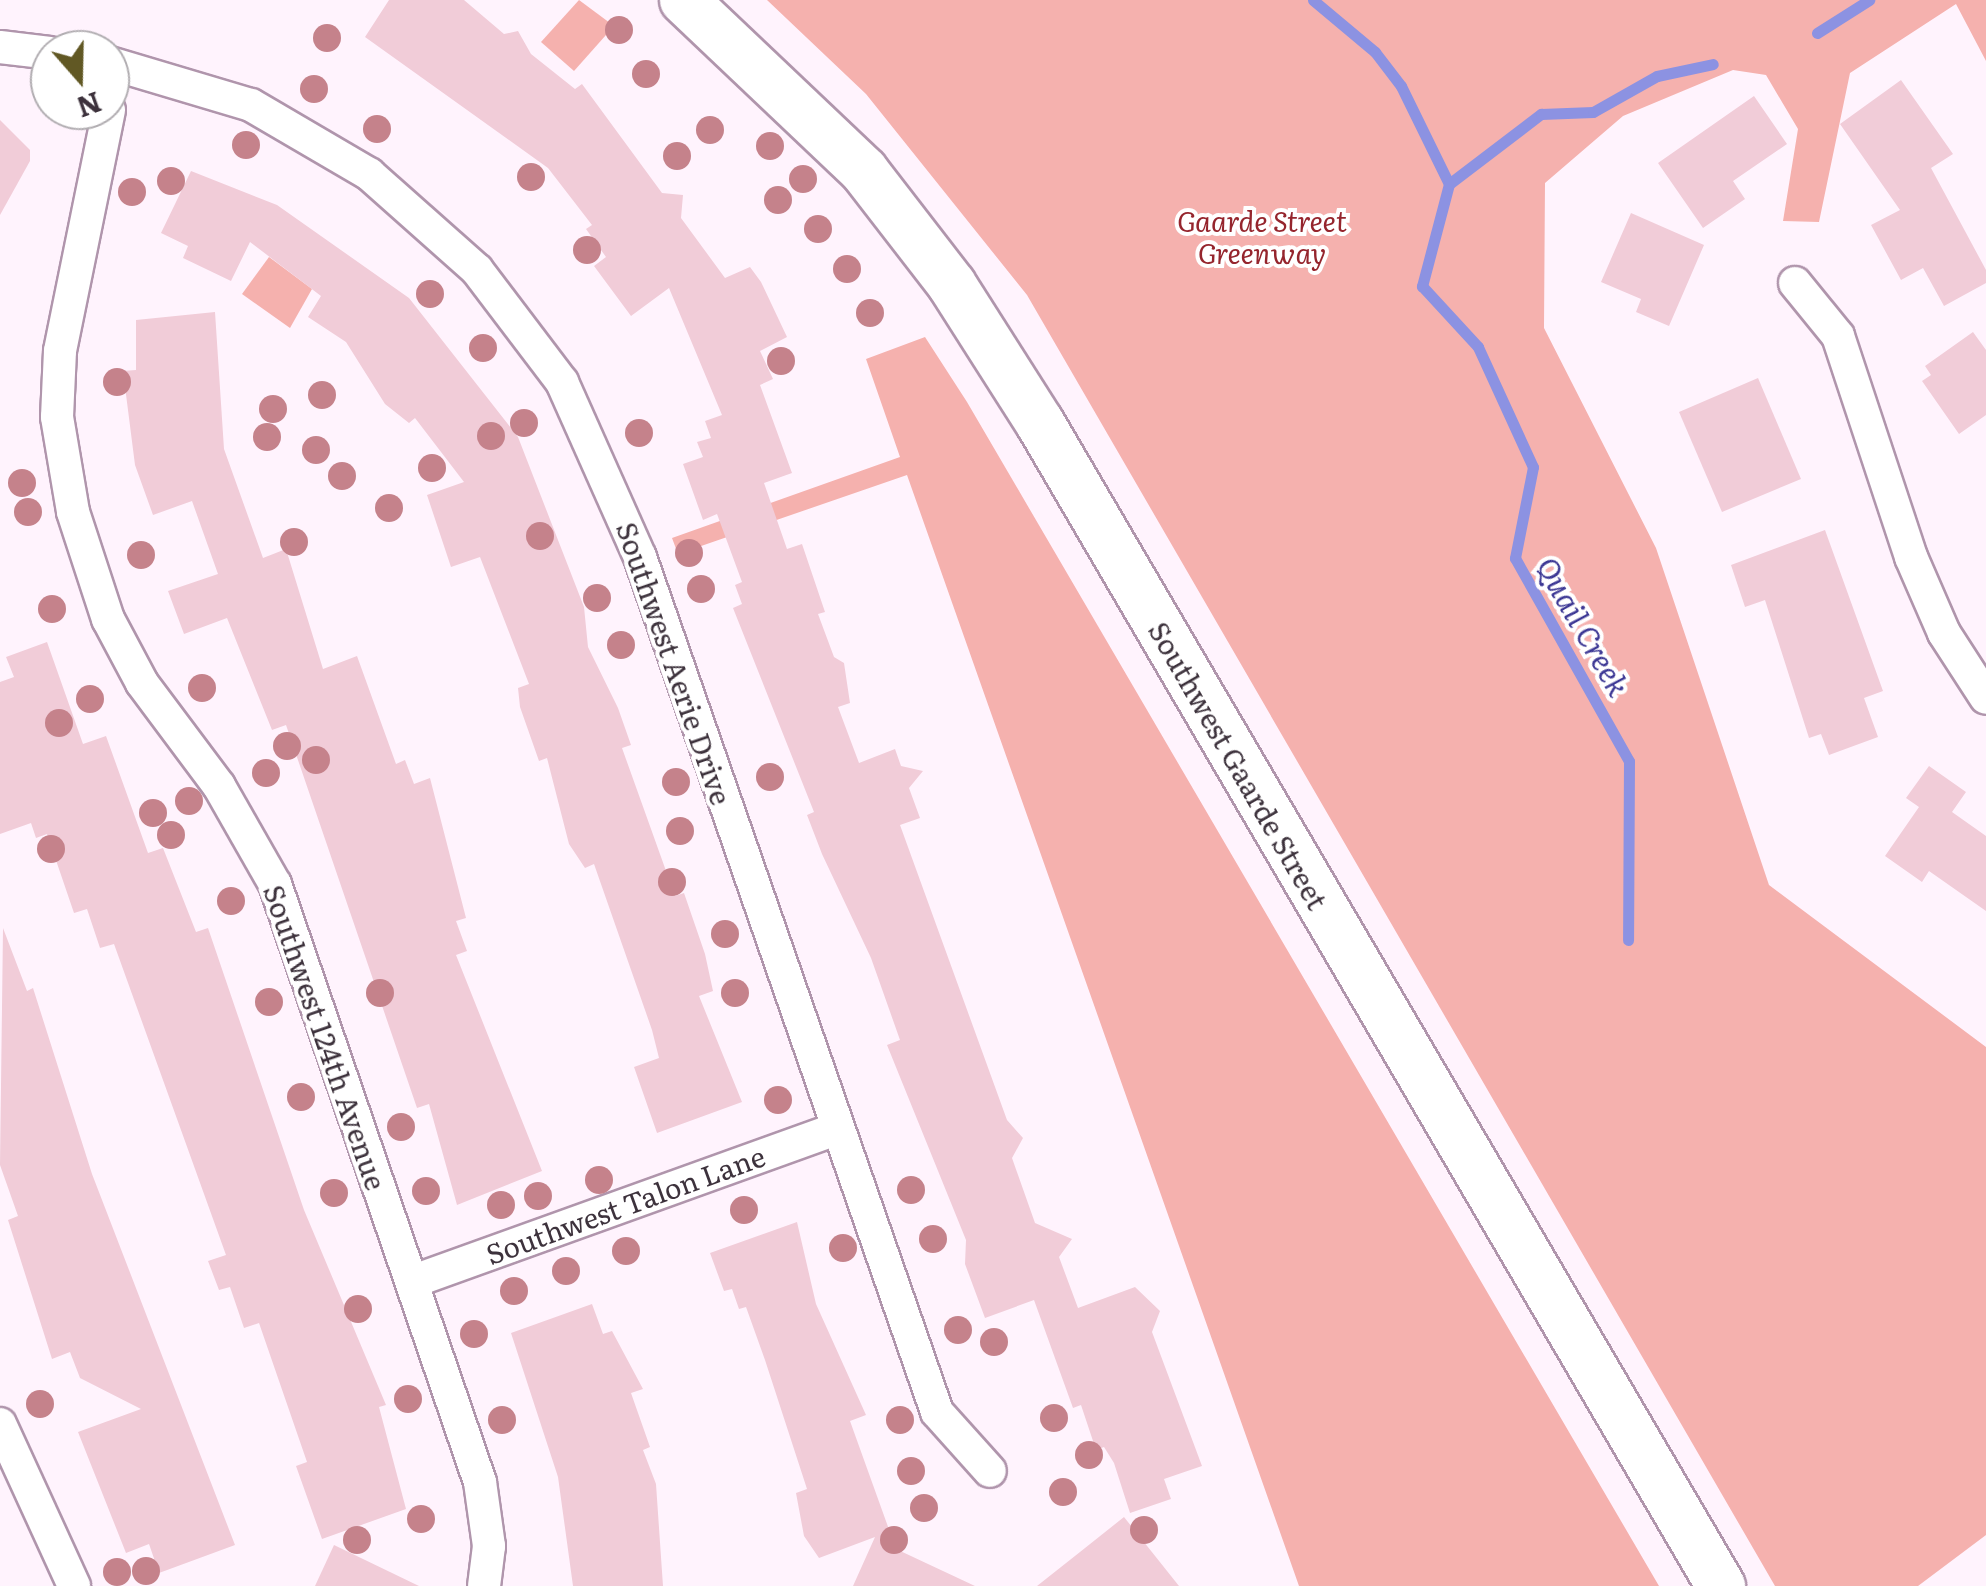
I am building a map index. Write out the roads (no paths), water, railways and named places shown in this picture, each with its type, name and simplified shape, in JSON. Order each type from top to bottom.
[{"type":"main road","name":"Southwest Gaarde Street","points":[[684,0],[864,172],[962,300],[1721,1586]]},
{"type":"street","points":[[0,47],[30,51]]},
{"type":"street","name":"Southwest Aerie Drive","points":[[130,69],[250,105],[332,150],[477,270],[539,346],[609,475],[936,1412],[990,1471]]},
{"type":"street","name":"Southwest 124th Avenue","points":[[105,130],[60,351],[57,417],[73,512],[108,619],[142,683],[219,786],[275,884],[414,1280],[480,1482],[489,1546],[484,1586]]},
{"type":"street","points":[[1795,283],[1838,336],[1911,556],[1944,633],[1986,698]]},
{"type":"street","name":"Southwest Talon Lane","points":[[414,1280],[836,1129]]},
{"type":"street","points":[[0,1424],[74,1586]]},
{"type":"waterway","name":"Quail Creek","points":[[1313,0],[1375,52],[1401,86],[1449,184],[1422,286],[1478,347],[1533,467],[1515,558],[1629,761],[1628,940]]},
{"type":"waterway","points":[[1817,33],[1869,0]]},
{"type":"waterway","points":[[1449,184],[1541,114],[1593,112],[1657,76],[1713,64]]},
{"type":"park label","name":"Gaarde Street Greenway","points":[[1262,236]]}]
